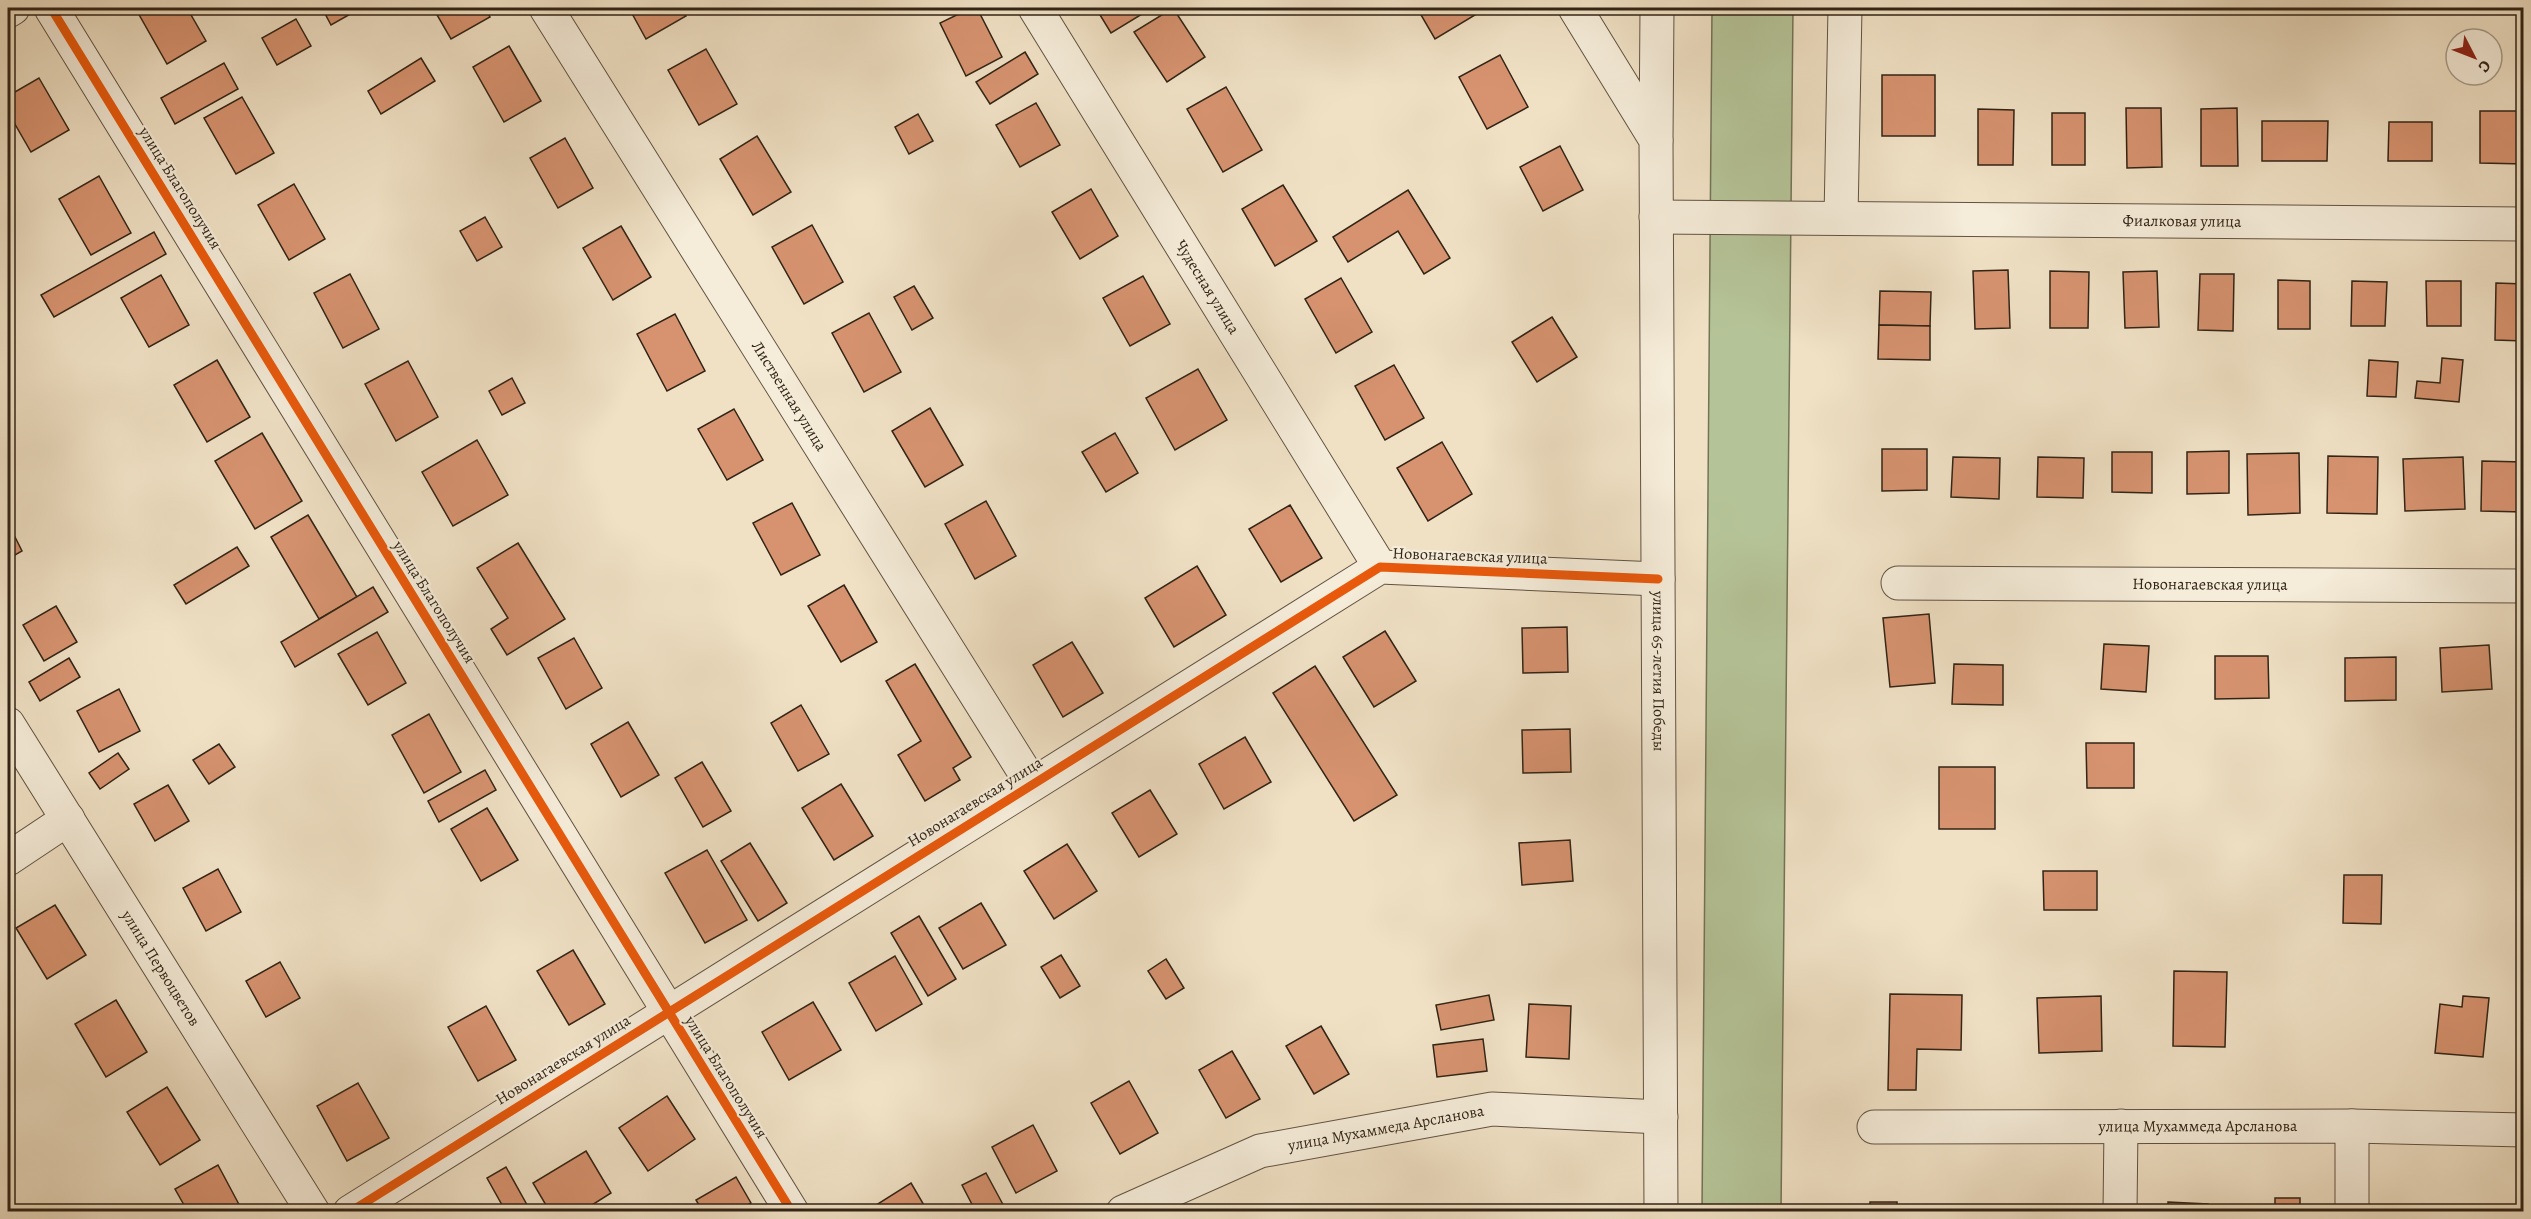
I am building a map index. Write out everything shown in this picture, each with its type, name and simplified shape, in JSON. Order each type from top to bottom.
[{"type":"street","points":[[8,11],[13,8]]},
{"type":"street","name":"улица Благополучия","points":[[51,8],[792,1212]]},
{"type":"street","name":"Лиственная улица","points":[[546,8],[1032,784]]},
{"type":"street","name":"Чудесная улица","points":[[1035,8],[1380,567]]},
{"type":"street","points":[[1575,8],[1656,140]]},
{"type":"street","name":"улица 65-летия Победы","points":[[1657,8],[1661,1212]]},
{"type":"street","points":[[1841,218],[1845,8]]},
{"type":"street","name":"Фиалковая улица","points":[[1656,217],[2523,224]]},
{"type":"street","name":"Новонагаевская улица","points":[[350,1212],[1380,567],[1658,579]]},
{"type":"street","name":"Новонагаевская улица","points":[[1898,583],[2523,586]]},
{"type":"street","name":"улица Первоцветов","points":[[8,724],[313,1212]]},
{"type":"street","points":[[8,859],[68,819]]},
{"type":"street","name":"улица Мухаммеда Арсланова","points":[[1123,1212],[1260,1151],[1492,1109],[1661,1117]]},
{"type":"street","points":[[2120,1212],[2121,1126]]},
{"type":"street","points":[[2352,1126],[2352,1212]]},
{"type":"street","name":"улица Мухаммеда Арсланова","points":[[1874,1127],[2352,1126],[2523,1130]]},
{"type":"green space","points":[[1712,8],[1793,8],[1781,1211],[1702,1212]]},
{"type":"building","points":[[144,8],[187,8],[206,41],[167,64],[137,11]]},
{"type":"building","points":[[322,8],[351,8],[354,12],[331,25]]},
{"type":"building","points":[[433,8],[485,8],[490,17],[451,39]]},
{"type":"building","points":[[629,8],[681,8],[686,16],[646,39]]},
{"type":"building","points":[[971,8],[977,8],[1002,57],[966,76],[940,23]]},
{"type":"building","points":[[1101,8],[1152,8],[1111,33],[1097,10]]},
{"type":"building","points":[[1173,8],[1205,57],[1167,82],[1134,32]]},
{"type":"building","points":[[1417,8],[1471,8],[1475,15],[1435,39]]},
{"type":"building","points":[[296,19],[311,46],[277,65],[262,38]]},
{"type":"building","points":[[509,46],[541,101],[504,122],[473,67]]},
{"type":"building","points":[[706,49],[737,104],[699,125],[668,70]]},
{"type":"building","points":[[1025,52],[1038,74],[990,104],[976,82]]},
{"type":"building","points":[[1500,55],[1528,107],[1487,129],[1459,77]]},
{"type":"building","points":[[421,58],[435,81],[381,114],[368,91]]},
{"type":"building","points":[[224,63],[238,89],[175,124],[161,98]]},
{"type":"building","points":[[1882,75],[1935,75],[1935,136],[1882,136]]},
{"type":"building","points":[[39,78],[69,130],[31,152],[8,112],[8,96]]},
{"type":"building","points":[[1226,87],[1262,150],[1223,172],[1187,109]]},
{"type":"building","points":[[242,97],[274,153],[236,174],[204,118]]},
{"type":"building","points":[[1036,103],[1060,145],[1020,167],[996,125]]},
{"type":"building","points":[[2126,108],[2161,108],[2162,167],[2127,168]]},
{"type":"building","points":[[2237,108],[2238,166],[2201,166],[2201,109]]},
{"type":"building","points":[[1978,109],[2014,110],[2013,165],[1978,165]]},
{"type":"building","points":[[2480,111],[2524,111],[2524,164],[2480,163]]},
{"type":"building","points":[[2052,113],[2085,113],[2085,165],[2052,165]]},
{"type":"building","points":[[918,114],[933,141],[909,154],[895,127]]},
{"type":"building","points":[[2262,121],[2328,121],[2327,161],[2262,161]]},
{"type":"building","points":[[2389,122],[2432,122],[2432,161],[2388,161]]},
{"type":"building","points":[[757,136],[791,192],[753,215],[720,159]]},
{"type":"building","points":[[565,138],[593,188],[558,208],[530,158]]},
{"type":"building","points":[[1560,146],[1583,190],[1543,211],[1520,167]]},
{"type":"building","points":[[99,176],[131,233],[91,255],[59,199]]},
{"type":"building","points":[[294,184],[325,239],[289,260],[258,205]]},
{"type":"building","points":[[1283,185],[1317,241],[1275,266],[1242,209]]},
{"type":"building","points":[[1091,189],[1118,236],[1080,259],[1052,212]]},
{"type":"building","points":[[1408,190],[1450,258],[1424,274],[1398,231],[1348,262],[1333,237]]},
{"type":"building","points":[[485,217],[502,247],[477,261],[460,231]]},
{"type":"building","points":[[812,225],[843,282],[804,304],[772,247]]},
{"type":"building","points":[[621,226],[651,277],[613,300],[583,248]]},
{"type":"building","points":[[154,232],[166,254],[54,317],[41,295]]},
{"type":"building","points":[[2008,270],[2010,328],[1975,329],[1973,271]]},
{"type":"building","points":[[2050,271],[2089,272],[2088,328],[2050,328]]},
{"type":"building","points":[[2157,271],[2159,327],[2125,328],[2123,272]]},
{"type":"building","points":[[350,274],[379,329],[343,348],[314,293]]},
{"type":"building","points":[[2200,274],[2234,274],[2233,331],[2198,330]]},
{"type":"building","points":[[161,275],[189,325],[149,347],[121,298]]},
{"type":"building","points":[[1143,276],[1170,324],[1130,346],[1103,298]]},
{"type":"building","points":[[1341,278],[1372,332],[1336,353],[1305,299]]},
{"type":"building","points":[[2278,280],[2310,281],[2310,329],[2278,329]]},
{"type":"building","points":[[2352,281],[2387,282],[2385,326],[2351,326]]},
{"type":"building","points":[[2426,281],[2461,281],[2461,326],[2427,326]]},
{"type":"building","points":[[2496,283],[2524,284],[2524,341],[2495,340]]},
{"type":"building","points":[[914,286],[933,318],[912,330],[894,297]]},
{"type":"building","points":[[1880,291],[1931,292],[1930,326],[1879,325]]},
{"type":"building","points":[[869,313],[901,372],[864,392],[832,333]]},
{"type":"building","points":[[675,314],[705,371],[667,391],[637,334]]},
{"type":"building","points":[[1552,317],[1577,357],[1537,382],[1512,342]]},
{"type":"building","points":[[1879,325],[1930,326],[1930,360],[1878,359]]},
{"type":"building","points":[[2442,358],[2463,360],[2459,402],[2415,398],[2417,381],[2440,383]]},
{"type":"building","points":[[217,360],[250,417],[207,442],[174,385]]},
{"type":"building","points":[[2369,360],[2398,362],[2396,397],[2367,396]]},
{"type":"building","points":[[408,361],[438,417],[396,441],[365,384]]},
{"type":"building","points":[[1394,365],[1424,418],[1385,440],[1355,386]]},
{"type":"building","points":[[1198,369],[1227,420],[1175,450],[1146,398]]},
{"type":"building","points":[[512,378],[525,403],[502,415],[489,391]]},
{"type":"building","points":[[930,408],[963,465],[925,487],[892,431]]},
{"type":"building","points":[[734,409],[763,460],[727,480],[698,429]]},
{"type":"building","points":[[262,433],[302,501],[255,529],[215,461]]},
{"type":"building","points":[[1115,433],[1138,473],[1106,492],[1082,452]]},
{"type":"building","points":[[477,440],[508,495],[453,526],[422,472]]},
{"type":"building","points":[[1442,442],[1472,494],[1428,521],[1397,468]]},
{"type":"building","points":[[1882,449],[1927,449],[1927,490],[1882,491]]},
{"type":"building","points":[[2229,451],[2229,493],[2187,494],[2187,452]]},
{"type":"building","points":[[2112,452],[2152,452],[2152,493],[2112,492]]},
{"type":"building","points":[[2299,453],[2300,513],[2248,515],[2247,454]]},
{"type":"building","points":[[2328,456],[2378,457],[2377,514],[2327,513]]},
{"type":"building","points":[[1953,457],[2000,458],[1999,499],[1951,497]]},
{"type":"building","points":[[2038,457],[2084,458],[2083,498],[2037,497]]},
{"type":"building","points":[[2463,457],[2465,509],[2405,511],[2403,459]]},
{"type":"building","points":[[2482,461],[2524,462],[2524,512],[2481,511]]},
{"type":"building","points":[[986,501],[1016,556],[975,579],[945,524]]},
{"type":"building","points":[[792,503],[820,555],[781,575],[753,523]]},
{"type":"building","points":[[1290,505],[1322,558],[1281,582],[1249,529]]},
{"type":"building","points":[[308,515],[357,597],[319,619],[271,537]]},
{"type":"building","points":[[8,523],[22,551],[8,559]]},
{"type":"building","points":[[518,543],[565,619],[507,655],[491,629],[508,618],[477,568]]},
{"type":"building","points":[[237,547],[249,566],[186,604],[174,585]]},
{"type":"building","points":[[1197,566],[1226,615],[1174,647],[1145,598]]},
{"type":"building","points":[[844,585],[877,642],[841,662],[808,606]]},
{"type":"building","points":[[373,587],[388,612],[295,667],[281,642]]},
{"type":"building","points":[[56,606],[77,642],[44,661],[23,625]]},
{"type":"building","points":[[1929,614],[1935,683],[1890,687],[1883,618]]},
{"type":"building","points":[[1567,627],[1568,672],[1523,673],[1522,628]]},
{"type":"building","points":[[1385,631],[1416,681],[1374,707],[1343,657]]},
{"type":"building","points":[[377,632],[406,683],[368,705],[338,654]]},
{"type":"building","points":[[574,638],[602,688],[566,709],[538,658]]},
{"type":"building","points":[[1072,642],[1103,693],[1063,717],[1033,665]]},
{"type":"building","points":[[2104,644],[2149,646],[2146,692],[2101,689]]},
{"type":"building","points":[[2489,645],[2492,689],[2442,692],[2440,648]]},
{"type":"building","points":[[2215,656],[2268,656],[2269,698],[2215,699]]},
{"type":"building","points":[[2396,657],[2396,700],[2345,701],[2345,658]]},
{"type":"building","points":[[69,658],[80,677],[40,701],[29,682]]},
{"type":"building","points":[[915,664],[971,757],[953,768],[960,780],[925,801],[898,755],[921,741],[886,681]]},
{"type":"building","points":[[1954,664],[2003,665],[2003,705],[1952,704]]},
{"type":"building","points":[[1315,666],[1397,795],[1354,821],[1273,693]]},
{"type":"building","points":[[119,689],[140,731],[99,752],[77,711]]},
{"type":"building","points":[[801,705],[829,754],[798,771],[771,723]]},
{"type":"building","points":[[429,714],[461,772],[424,793],[392,735]]},
{"type":"building","points":[[628,722],[659,775],[621,797],[591,744]]},
{"type":"building","points":[[1570,729],[1571,772],[1523,773],[1522,730]]},
{"type":"building","points":[[1245,737],[1271,782],[1224,809],[1199,764]]},
{"type":"building","points":[[2086,743],[2134,743],[2134,788],[2087,788]]},
{"type":"building","points":[[219,744],[235,767],[209,784],[193,760]]},
{"type":"building","points":[[118,753],[129,769],[100,789],[89,773]]},
{"type":"building","points":[[702,762],[731,811],[703,827],[675,778]]},
{"type":"building","points":[[1939,767],[1995,767],[1995,829],[1939,829]]},
{"type":"building","points":[[485,770],[496,790],[439,822],[428,801]]},
{"type":"building","points":[[841,784],[873,836],[834,860],[802,808]]},
{"type":"building","points":[[168,785],[189,821],[155,841],[134,804]]},
{"type":"building","points":[[1150,790],[1177,834],[1139,857],[1112,813]]},
{"type":"building","points":[[487,808],[518,860],[481,881],[451,829]]},
{"type":"building","points":[[1570,840],[1573,881],[1522,885],[1519,843]]},
{"type":"building","points":[[750,843],[787,903],[758,921],[721,861]]},
{"type":"building","points":[[1067,844],[1097,891],[1054,919],[1024,871]]},
{"type":"building","points":[[707,850],[747,920],[705,943],[665,873]]},
{"type":"building","points":[[218,869],[241,912],[206,931],[183,888]]},
{"type":"building","points":[[2043,871],[2097,871],[2097,910],[2044,910]]},
{"type":"building","points":[[2344,875],[2382,875],[2381,924],[2343,923]]},
{"type":"building","points":[[981,903],[1006,945],[963,969],[939,928]]},
{"type":"building","points":[[55,905],[86,955],[47,979],[16,928]]},
{"type":"building","points":[[919,916],[956,979],[928,996],[891,933]]},
{"type":"building","points":[[573,950],[605,1004],[569,1025],[537,971]]},
{"type":"building","points":[[1061,955],[1080,986],[1060,998],[1041,967]]},
{"type":"building","points":[[895,956],[922,1004],[876,1031],[849,983]]},
{"type":"building","points":[[1166,959],[1184,988],[1166,999],[1148,971]]},
{"type":"building","points":[[280,962],[300,998],[266,1017],[246,981]]},
{"type":"building","points":[[2174,971],[2227,972],[2225,1047],[2173,1046]]},
{"type":"building","points":[[1890,994],[1962,995],[1961,1050],[1917,1049],[1916,1090],[1888,1090]]},
{"type":"building","points":[[1489,995],[1494,1020],[1441,1030],[1436,1005]]},
{"type":"building","points":[[2101,996],[2102,1051],[2039,1053],[2037,998]]},
{"type":"building","points":[[2463,996],[2489,998],[2483,1057],[2435,1053],[2440,1004],[2462,1007]]},
{"type":"building","points":[[116,1000],[147,1052],[106,1077],[75,1024]]},
{"type":"building","points":[[813,1002],[841,1050],[789,1080],[762,1032]]},
{"type":"building","points":[[1529,1004],[1571,1006],[1569,1059],[1526,1057]]},
{"type":"building","points":[[486,1006],[516,1060],[478,1081],[448,1027]]},
{"type":"building","points":[[1321,1026],[1349,1074],[1314,1094],[1286,1046]]},
{"type":"building","points":[[1483,1039],[1487,1071],[1437,1077],[1433,1045]]},
{"type":"building","points":[[1232,1051],[1260,1099],[1226,1118],[1199,1070]]},
{"type":"building","points":[[1129,1081],[1158,1133],[1120,1154],[1091,1103]]},
{"type":"building","points":[[358,1083],[389,1138],[347,1161],[317,1106]]},
{"type":"building","points":[[167,1087],[200,1140],[160,1165],[127,1112]]},
{"type":"building","points":[[667,1096],[695,1139],[648,1171],[619,1128]]},
{"type":"building","points":[[1033,1125],[1057,1171],[1016,1193],[992,1147]]},
{"type":"building","points":[[586,1151],[611,1193],[581,1212],[550,1212],[533,1183]]},
{"type":"building","points":[[218,1165],[243,1212],[188,1212],[175,1189]]},
{"type":"building","points":[[506,1167],[531,1212],[506,1212],[487,1178]]},
{"type":"building","points":[[986,1173],[1007,1212],[976,1212],[962,1185]]},
{"type":"building","points":[[736,1177],[751,1203],[737,1212],[703,1212],[696,1200]]},
{"type":"building","points":[[911,1183],[928,1212],[865,1212]]},
{"type":"building","points":[[2275,1198],[2300,1198],[2300,1208],[2321,1208],[2321,1212],[2275,1212]]},
{"type":"building","points":[[1870,1202],[1897,1202],[1897,1212],[1870,1212]]},
{"type":"building","points":[[2168,1202],[2208,1204],[2208,1212],[2168,1212]]},
{"type":"building","points":[[2505,1205],[2524,1205],[2524,1212],[2505,1212]]},
{"type":"building","points":[[2034,1208],[2089,1208],[2089,1212],[2034,1212]]},
{"type":"building","points":[[2388,1210],[2443,1210],[2443,1212],[2388,1212]]},
{"type":"cycle path","points":[[51,8],[792,1212]]},
{"type":"cycle path","points":[[350,1212],[1380,567],[1658,579]]}]
